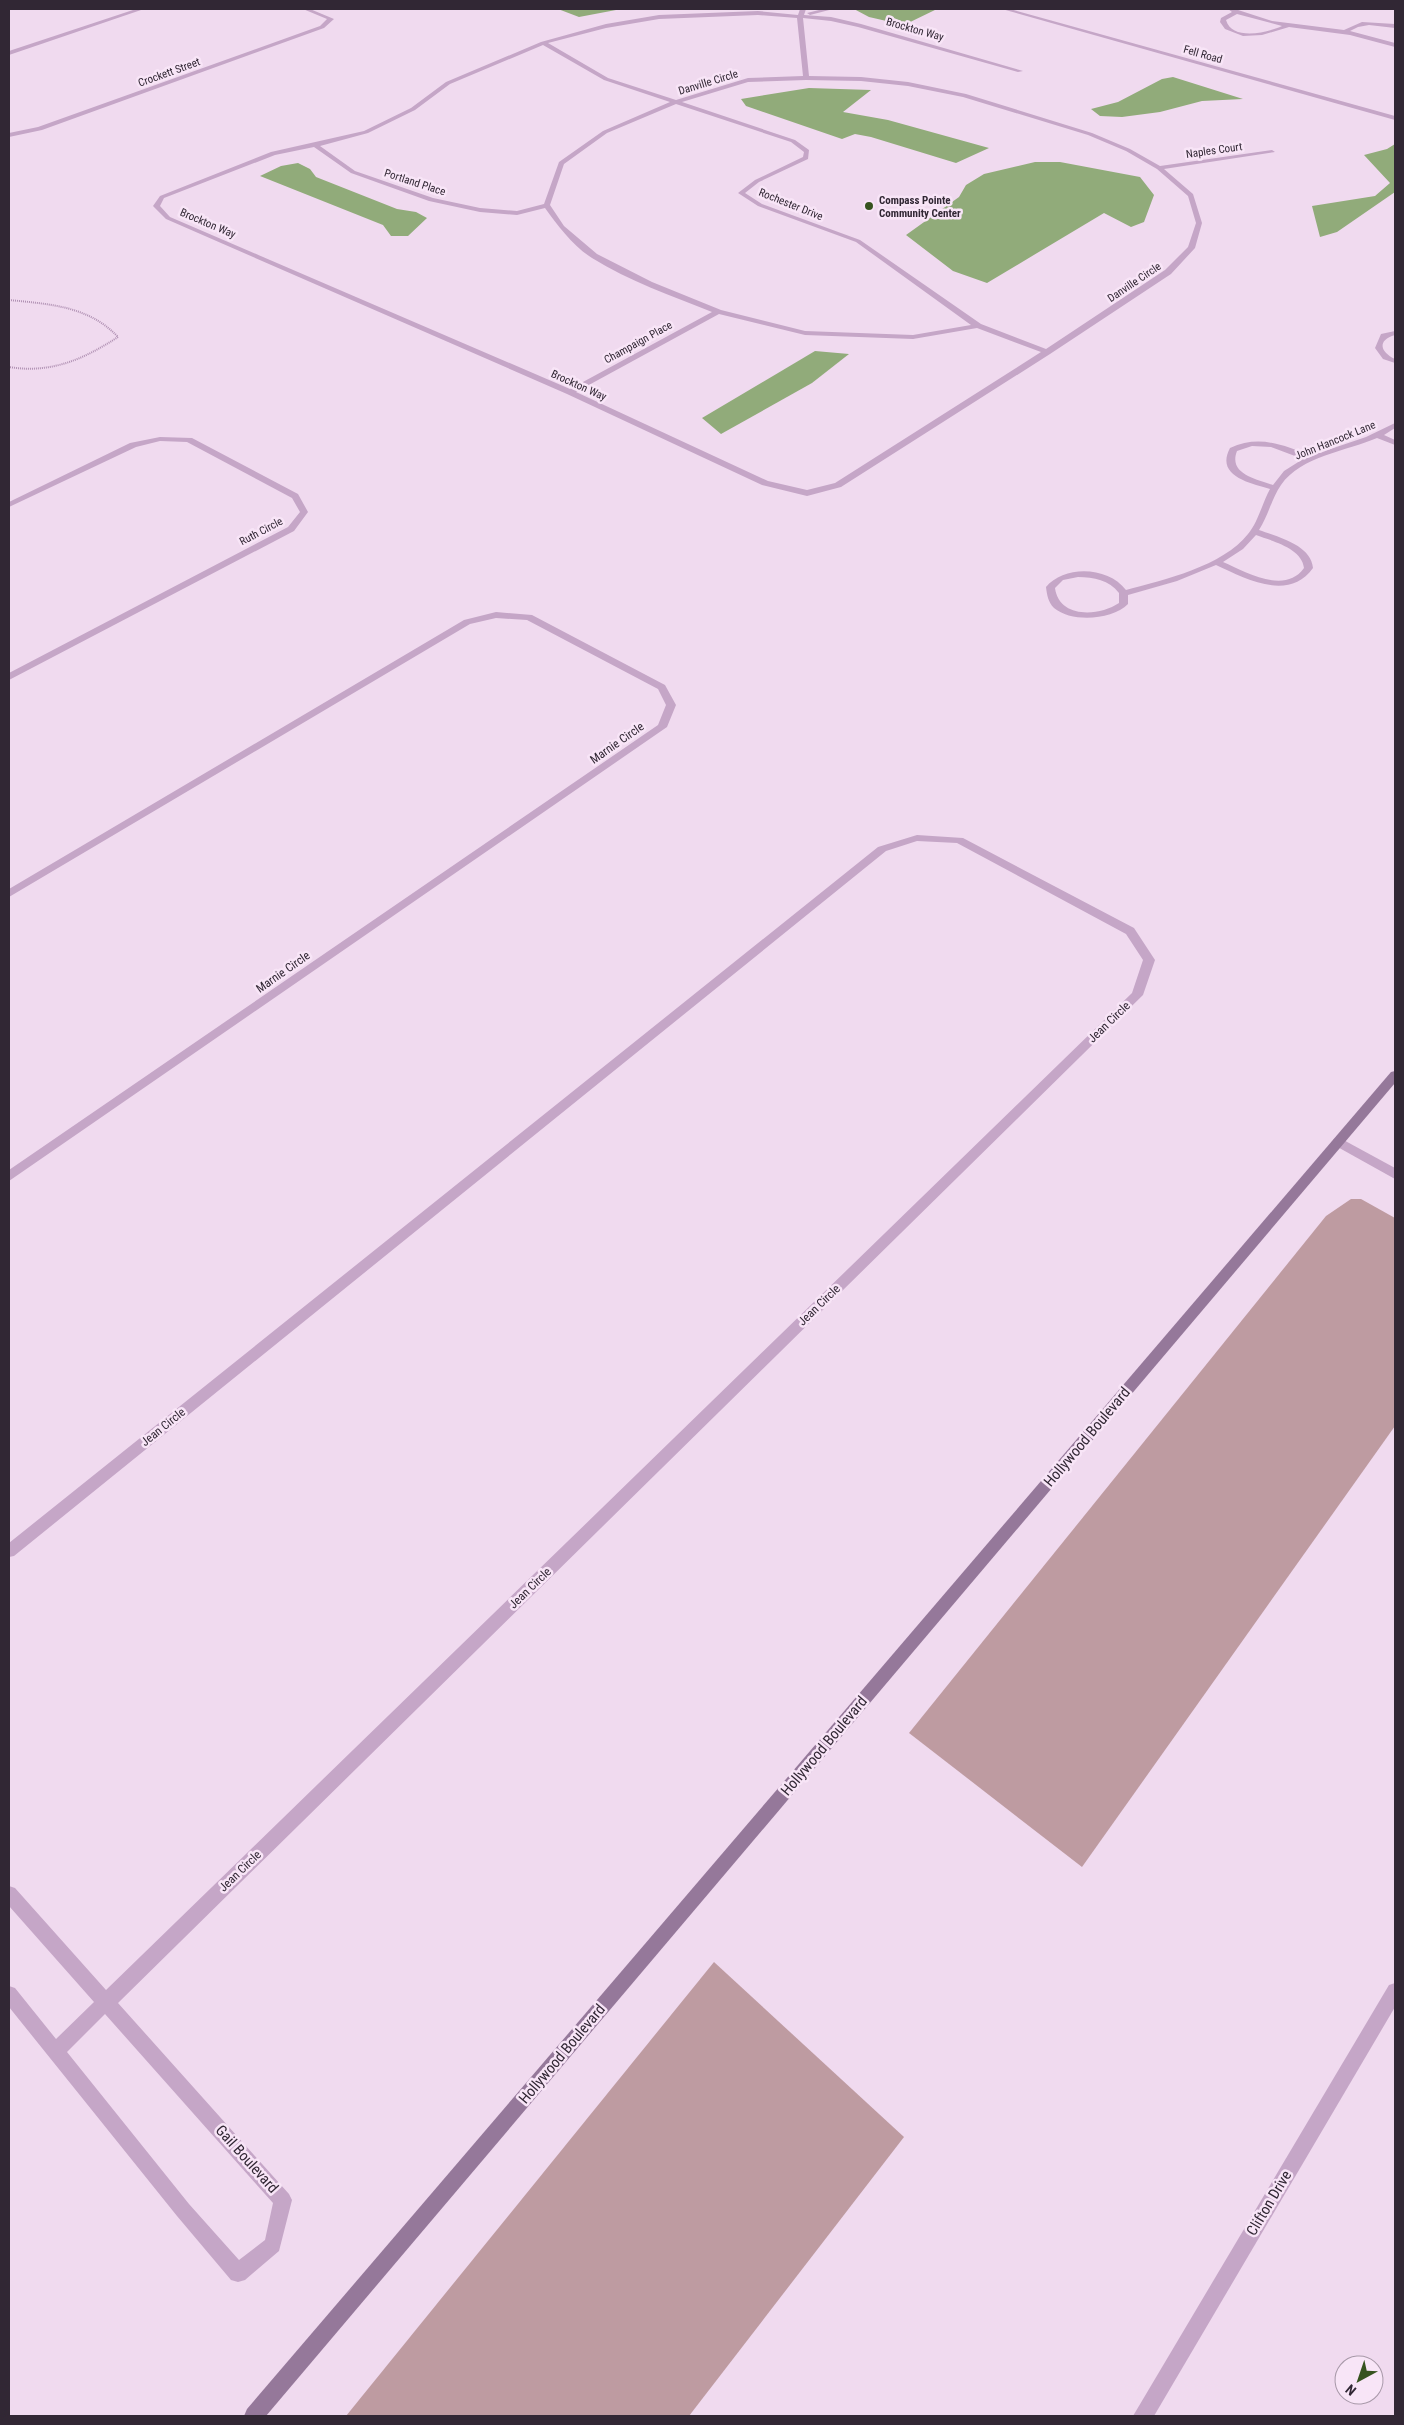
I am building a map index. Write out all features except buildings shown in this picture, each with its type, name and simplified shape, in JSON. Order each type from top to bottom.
[{"type":"street","points":[[9,53],[141,9]]},
{"type":"street","name":"Crockett Street","points":[[9,135],[40,129],[322,27],[332,19],[306,9]]},
{"type":"street","points":[[806,78],[799,21],[802,12],[830,9]]},
{"type":"street","name":"Fell Road","points":[[1005,9],[1395,118]]},
{"type":"street","points":[[1287,26],[1269,34],[1249,34],[1227,29],[1223,22],[1234,10],[1258,20],[1287,26],[1345,32],[1395,45]]},
{"type":"street","name":"Brockton Way","points":[[1020,71],[859,25],[802,12],[713,11],[642,20],[606,26],[543,43],[448,83],[413,109],[366,132],[273,153],[162,196],[156,206],[168,218],[570,392],[765,483],[807,493],[838,485],[1047,352]]},
{"type":"street","points":[[1345,32],[1356,25],[1395,26]]},
{"type":"street","name":"Rochester Drive","points":[[543,43],[606,79],[793,141],[806,151],[806,158],[757,181],[741,193],[760,205],[858,240],[978,326],[1047,352]]},
{"type":"street","name":"Danville Circle","points":[[547,204],[561,163],[606,132],[676,102],[748,80],[861,79],[898,83],[964,95],[1090,134],[1128,150],[1159,168],[1191,195],[1199,223],[1191,248],[1168,272],[1047,352]]},
{"type":"street","name":"Portland Place","points":[[315,145],[353,172],[431,200],[480,210],[517,213],[547,204]]},
{"type":"street","name":"Naples Court","points":[[1159,168],[1272,152]]},
{"type":"street","points":[[547,204],[562,227],[594,256],[648,284],[718,312],[805,333],[913,337],[978,326]]},
{"type":"street","name":"Champaign Place","points":[[570,392],[718,312]]},
{"type":"street","points":[[1395,333],[1384,336],[1378,345],[1378,350],[1382,355],[1395,362]]},
{"type":"street","name":"John Hancock Lane","points":[[1124,593],[1148,587],[1216,562],[1242,545],[1254,531],[1274,488],[1288,473],[1311,460],[1378,435],[1395,425]]},
{"type":"street","points":[[1378,435],[1395,443]]},
{"type":"street","name":"Ruth Circle","points":[[9,504],[133,445],[160,439],[189,440],[295,496],[304,512],[291,529],[9,677]]},
{"type":"street","points":[[1274,488],[1238,474],[1230,466],[1230,455],[1233,450],[1249,443],[1260,443],[1285,449],[1311,460]]},
{"type":"street","points":[[1216,562],[1245,575],[1273,583],[1294,581],[1304,576],[1309,564],[1308,558],[1293,548],[1254,531]]},
{"type":"street","points":[[1078,574],[1106,578],[1120,587],[1124,593],[1123,604],[1118,609],[1110,613],[1088,615],[1077,614],[1062,608],[1052,600],[1050,587],[1054,582],[1068,575],[1078,574]]},
{"type":"street","name":"Marnie Circle","points":[[9,894],[467,622],[496,615],[529,617],[662,687],[671,706],[662,727],[9,1176]]},
{"type":"street","name":"Jean Circle","points":[[9,1551],[882,849],[917,838],[958,840],[1130,931],[1149,960],[1137,994],[56,2051]]},
{"type":"street","name":"Hollywood Boulevard","points":[[254,2416],[1395,1075]]},
{"type":"street","points":[[1338,1142],[1395,1174]]},
{"type":"street","name":"Gail Boulevard","points":[[9,1894],[283,2200],[273,2245],[238,2273],[183,2210],[9,1994]]},
{"type":"street","name":"Clifton Drive","points":[[1143,2416],[1395,1991]]},
{"type":"path","points":[[9,300],[76,309],[111,328],[118,338],[103,347],[54,369],[9,367]]},
{"type":"shaded area","points":[[558,9],[615,9],[616,10],[579,17]]},
{"type":"shaded area","points":[[854,9],[937,9],[904,25],[869,17]]},
{"type":"shaded area","points":[[1173,77],[1243,99],[1202,101],[1160,112],[1122,117],[1100,116],[1091,109],[1118,102],[1162,79]]},
{"type":"shaded area","points":[[809,88],[871,90],[843,112],[888,120],[989,148],[956,163],[871,137],[855,134],[842,139],[746,106],[741,99]]},
{"type":"shaded area","points":[[1395,144],[1395,192],[1337,232],[1320,237],[1312,206],[1375,196],[1390,183],[1364,155],[1387,149]]},
{"type":"shaded area","points":[[1035,162],[1060,162],[1140,177],[1154,195],[1144,222],[1131,227],[1104,213],[987,283],[953,271],[906,235],[959,197],[966,185],[984,174]]},
{"type":"shaded area","points":[[298,163],[310,169],[316,177],[397,209],[416,212],[427,218],[408,236],[391,236],[383,225],[260,176],[281,166]]},
{"type":"shaded area","points":[[815,351],[849,354],[812,383],[721,434],[702,418]]},
{"type":"shaded area","points":[[1351,1199],[1361,1199],[1395,1218],[1395,1426],[1082,1867],[909,1733],[1326,1216]]},
{"type":"shaded area","points":[[714,1962],[904,2137],[689,2416],[346,2416]]},
{"type":"place","name":"Compass Pointe Community Center","points":[[869,206]]}]
